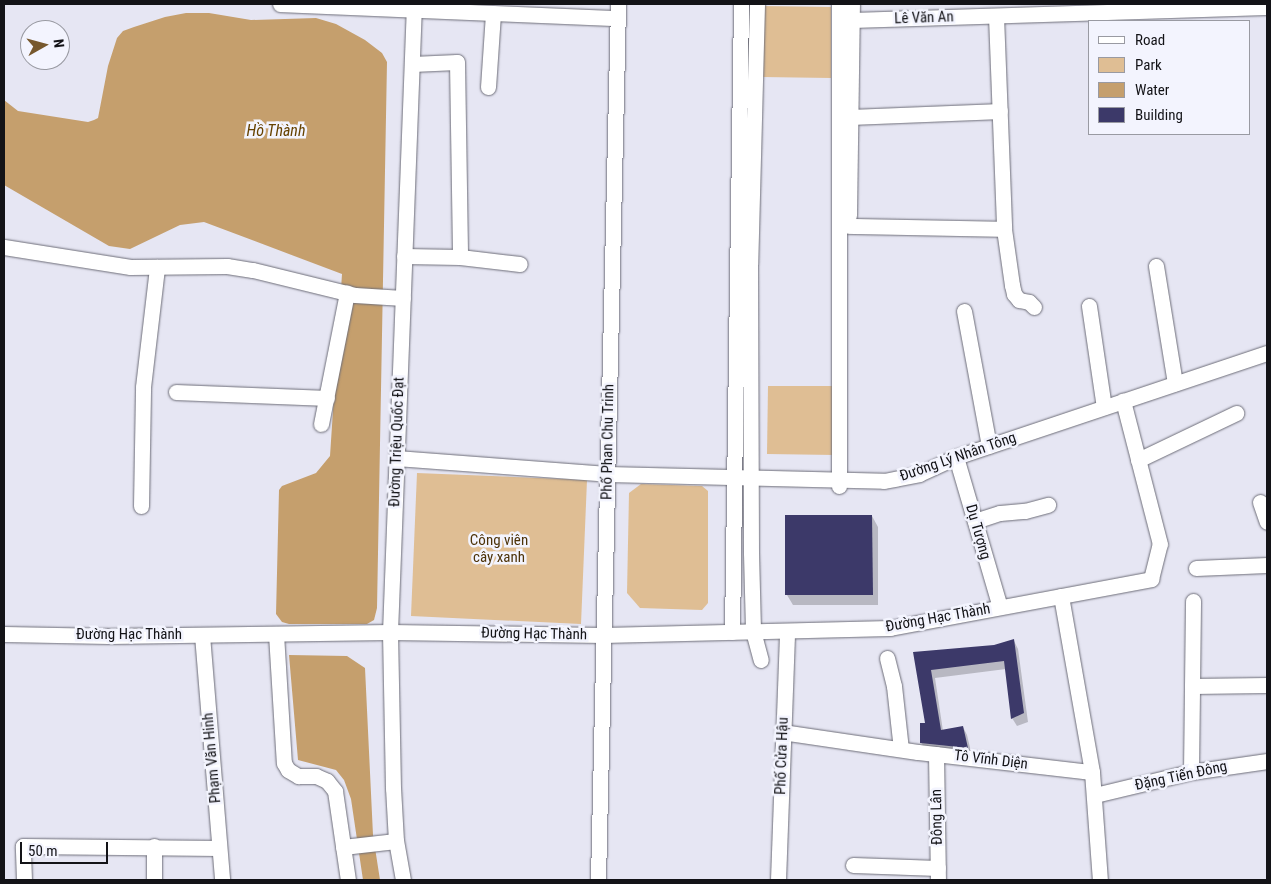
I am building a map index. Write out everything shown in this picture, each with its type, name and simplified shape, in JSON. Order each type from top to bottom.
[{"type":"street","points":[[280,4],[414,7],[493,13],[618,11]]},
{"type":"street","points":[[732,632],[742,4]]},
{"type":"street","points":[[757,4],[750,264],[753,631],[761,660]]},
{"type":"street","points":[[839,4],[840,482]]},
{"type":"street","points":[[840,482],[849,226],[852,4]]},
{"type":"street","name":"Đường Triệu Quốc Đạt","points":[[403,880],[390,842],[390,632],[396,458],[396,298],[404,256],[414,7]]},
{"type":"street","name":"Lê Văn An","points":[[852,20],[996,16],[1099,8],[1267,7]]},
{"type":"street","name":"Phố Phan Chu Trinh","points":[[598,880],[618,11]]},
{"type":"street","points":[[488,87],[493,13]]},
{"type":"street","points":[[996,16],[1004,229],[1014,294],[1019,300],[1029,302],[1034,307]]},
{"type":"street","points":[[412,64],[457,62],[460,257]]},
{"type":"street","points":[[851,117],[1000,111]]},
{"type":"street","points":[[849,226],[1004,229]]},
{"type":"street","points":[[4,247],[130,267],[227,266],[351,294],[396,298]]},
{"type":"street","points":[[404,256],[460,257],[520,264]]},
{"type":"street","points":[[141,506],[144,387],[156,266]]},
{"type":"street","points":[[1156,266],[1175,384]]},
{"type":"street","points":[[321,424],[351,294]]},
{"type":"street","points":[[1090,306],[1104,407]]},
{"type":"street","points":[[964,311],[989,446]]},
{"type":"street","name":"Đường Lý Nhân Tông","points":[[396,458],[607,474],[752,477],[840,482],[893,479],[919,474],[956,457],[1267,353]]},
{"type":"street","points":[[176,392],[327,398]]},
{"type":"street","points":[[1123,401],[1138,460],[1236,414]]},
{"type":"street","name":"Dụ Tượng","points":[[956,457],[1000,607]]},
{"type":"street","name":"Đường Hạc Thành","points":[[4,634],[202,635],[390,632],[603,635],[890,628],[1151,578],[1160,544],[1138,460]]},
{"type":"street","points":[[1260,502],[1267,522]]},
{"type":"street","points":[[975,521],[1000,513],[1026,511],[1048,505]]},
{"type":"street","points":[[1196,568],[1267,565]]},
{"type":"street","points":[[1061,596],[1092,772],[1100,880]]},
{"type":"street","points":[[1191,772],[1193,601]]},
{"type":"street","name":"Phố Cửa Hậu","points":[[778,880],[787,631]]},
{"type":"street","points":[[276,634],[284,763],[288,770],[298,776],[316,776],[327,782],[335,791],[348,880]]},
{"type":"street","name":"Phạm Văn Hinh","points":[[202,635],[222,880]]},
{"type":"street","points":[[888,658],[894,686],[901,749]]},
{"type":"street","points":[[1192,686],[1267,685]]},
{"type":"street","name":"Tô Vĩnh Diện","points":[[782,732],[936,754],[1092,772]]},
{"type":"street","name":"Đông Lân","points":[[936,754],[938,874]]},
{"type":"street","name":"Đặng Tiến Đông","points":[[1094,795],[1191,772],[1267,761]]},
{"type":"street","points":[[343,847],[390,842]]},
{"type":"street","points":[[24,880],[23,846],[219,848]]},
{"type":"street","points":[[154,846],[154,880]]},
{"type":"street","points":[[853,865],[938,874]]},
{"type":"green space","points":[[762,6],[831,7],[831,78],[761,77]]},
{"type":"green space","points":[[768,386],[835,386],[835,455],[767,454]]},
{"type":"green space","name":"Công viên cây xanh","points":[[417,473],[587,480],[581,624],[411,616]]},
{"type":"green space","points":[[641,484],[702,486],[708,491],[708,603],[702,610],[640,608],[627,593],[629,493]]},
{"type":"water","name":"Hồ Thành","points":[[186,13],[209,13],[251,20],[316,18],[336,24],[365,40],[382,53],[387,62],[377,608],[374,620],[367,624],[289,624],[282,622],[276,614],[279,490],[282,486],[316,473],[330,456],[342,274],[204,222],[180,225],[130,249],[109,246],[4,185],[4,100],[18,111],[88,122],[94,120],[98,118],[108,66],[117,38],[123,31],[165,17]]},
{"type":"water","points":[[289,655],[347,656],[365,668],[373,835],[380,880],[363,880],[351,799],[344,780],[336,770],[298,760]]},
{"type":"building","points":[[785,515],[872,515],[873,595],[785,595]]},
{"type":"building","points":[[1014,639],[1024,713],[1011,719],[1004,661],[931,670],[941,730],[963,726],[968,748],[920,743],[920,723],[925,723],[913,652],[994,645]]}]
